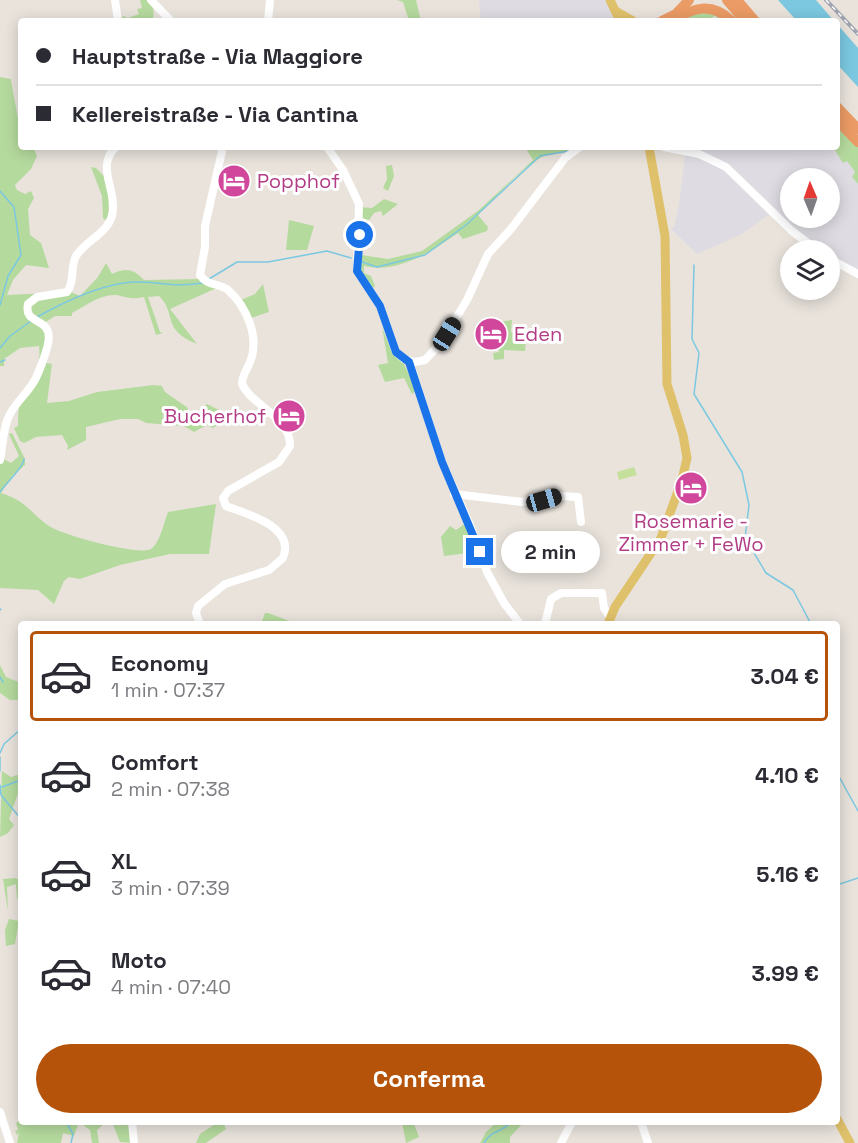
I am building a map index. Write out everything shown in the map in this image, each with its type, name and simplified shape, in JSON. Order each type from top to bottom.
[{"type":"highway","points":[[668,18],[676,14],[689,0]]},
{"type":"highway","points":[[727,0],[742,18]]},
{"type":"highway","points":[[737,0],[752,18]]},
{"type":"highway","points":[[677,18],[701,7],[718,10],[728,18]]},
{"type":"highway","points":[[840,110],[858,129]]},
{"type":"highway","points":[[840,123],[858,142]]},
{"type":"main road","points":[[610,0],[618,17]]},
{"type":"main road","points":[[609,620],[661,538],[682,480],[687,458],[683,435],[667,384],[666,236],[650,150]]},
{"type":"main road","points":[[840,1125],[850,1143]]},
{"type":"street","points":[[115,0],[118,18]]},
{"type":"street","points":[[151,0],[168,18]]},
{"type":"street","points":[[268,18],[270,0]]},
{"type":"street","points":[[0,460],[9,416],[34,382],[48,344],[47,328],[44,323],[31,318],[27,312],[28,304],[37,297],[67,292],[77,255],[109,223],[114,203],[107,173],[107,158],[114,150]]},
{"type":"street","points":[[198,621],[195,614],[197,608],[228,582],[273,568],[283,558],[284,545],[278,532],[258,518],[226,506],[223,498],[228,491],[279,462],[289,450],[290,441],[289,434],[260,402],[248,394],[242,384],[251,361],[252,350],[251,325],[247,315],[226,289],[206,281],[200,275],[205,253],[205,226],[222,150]]},
{"type":"street","points":[[329,150],[343,170],[359,204],[357,271],[380,306],[396,352],[412,362],[425,360],[440,344],[467,300],[488,254],[511,229],[565,158],[576,150]]},
{"type":"street","points":[[679,150],[699,154],[726,167],[804,240]]},
{"type":"street","points":[[840,264],[858,274]]},
{"type":"street","points":[[412,362],[417,387],[454,494],[470,525],[487,572],[504,603],[518,621]]},
{"type":"street","points":[[454,494],[522,502],[559,496],[578,497],[581,522]]},
{"type":"street","points":[[546,621],[551,599],[561,593],[599,592],[609,620]]},
{"type":"street","points":[[0,1112],[10,1143]]},
{"type":"street","points":[[132,1125],[134,1143]]},
{"type":"street","points":[[561,1143],[570,1125]]},
{"type":"street","points":[[642,1125],[648,1143]]},
{"type":"shaded area","points":[[479,0],[610,0],[613,7],[612,18],[481,18]]},
{"type":"shaded area","points":[[858,141],[858,272],[840,264],[840,240],[802,240],[788,228],[840,228],[840,168],[780,168],[780,221],[771,213],[742,234],[697,254],[671,229],[674,227],[685,156],[694,150],[840,150],[840,146]]},
{"type":"green space","points":[[140,0],[148,0],[152,5],[153,18],[128,18],[139,14],[137,9],[142,8]]},
{"type":"green space","points":[[397,0],[416,0],[420,18],[408,18],[403,2]]},
{"type":"green space","points":[[695,8],[723,18],[715,16],[679,18]]},
{"type":"green space","points":[[0,77],[11,79],[18,119],[18,150],[34,150],[37,156],[31,169],[15,185],[17,190],[25,194],[31,191],[34,198],[28,209],[30,235],[41,243],[49,268],[26,265],[13,280],[7,295],[71,292],[80,296],[98,277],[106,263],[112,274],[130,270],[144,280],[200,279],[221,286],[170,309],[197,344],[178,333],[159,296],[148,297],[160,332],[163,333],[156,335],[144,297],[104,296],[72,313],[72,316],[55,316],[44,323],[48,329],[41,362],[52,364],[47,403],[69,401],[97,392],[154,385],[162,386],[165,392],[188,408],[187,412],[194,417],[207,404],[225,413],[225,420],[213,428],[207,425],[194,432],[184,426],[146,423],[138,419],[120,419],[86,427],[86,440],[67,450],[68,446],[62,435],[36,437],[24,443],[20,441],[14,428],[18,426],[19,406],[22,398],[36,373],[39,346],[20,348],[4,359],[4,366],[0,366]]},
{"type":"green space","points":[[840,123],[858,142],[858,184],[852,177],[855,172],[847,161],[843,163],[835,150],[840,150]]},
{"type":"green space","points":[[527,150],[573,150],[547,155],[517,176],[478,215],[488,227],[487,231],[463,239],[458,233],[425,254],[401,264],[376,268],[364,266],[364,273],[371,276],[375,286],[373,288],[361,271],[361,255],[388,259],[422,251],[479,210],[533,160]]},
{"type":"green space","points":[[392,165],[394,176],[388,191],[383,188],[387,179],[386,166]]},
{"type":"green space","points":[[91,167],[96,168],[108,180],[109,223],[103,218],[102,196]]},
{"type":"green space","points":[[384,199],[398,204],[383,216],[381,211],[374,213],[369,220],[360,221],[359,207],[372,208]]},
{"type":"green space","points":[[289,220],[314,226],[307,250],[286,250]]},
{"type":"green space","points":[[263,284],[269,312],[251,318],[241,300],[255,294]]},
{"type":"green space","points":[[512,320],[511,332],[516,333],[516,337],[526,338],[525,351],[504,350],[504,359],[494,360],[493,353],[499,352],[496,328],[486,328],[486,324]]},
{"type":"green space","points":[[382,327],[392,353],[404,364],[416,391],[412,394],[404,378],[385,382],[378,365],[388,363]]},
{"type":"green space","points":[[12,433],[25,459],[25,465],[13,475],[1,493],[22,503],[49,526],[100,544],[144,550],[151,549],[157,542],[168,512],[216,504],[209,554],[170,554],[120,565],[80,579],[69,577],[64,581],[54,604],[38,590],[0,588],[0,457],[11,463],[19,456],[9,434]]},
{"type":"green space","points":[[634,467],[637,475],[619,480],[617,472]]},
{"type":"green space","points":[[466,523],[476,552],[444,556],[441,537],[450,526],[456,530]]},
{"type":"green space","points":[[265,613],[268,613],[290,621],[262,621]]},
{"type":"green space","points":[[0,665],[6,677],[18,682],[18,700],[10,700],[0,693]]},
{"type":"green space","points":[[2,771],[11,777],[18,775],[18,794],[9,819],[14,825],[8,833],[0,837]]},
{"type":"green space","points":[[3,879],[18,880],[17,899],[16,884],[7,887],[8,911]]},
{"type":"green space","points":[[9,919],[18,921],[15,944],[6,946],[5,930]]},
{"type":"green space","points":[[18,1121],[18,1125],[78,1125],[74,1136],[63,1133],[61,1143],[17,1143],[19,1132],[17,1135],[16,1123]]},
{"type":"green space","points":[[83,1125],[103,1125],[97,1130],[99,1143],[92,1143],[90,1130]]},
{"type":"green space","points":[[113,1125],[132,1125],[134,1143],[120,1142]]},
{"type":"green space","points":[[214,1125],[224,1125],[226,1129],[206,1143],[196,1143],[200,1134]]},
{"type":"green space","points":[[403,1125],[414,1125],[419,1137],[406,1143]]},
{"type":"green space","points":[[494,1125],[521,1125],[510,1137],[510,1143],[480,1143],[486,1132]]},
{"type":"water","points":[[778,0],[816,0],[831,18],[794,18]]},
{"type":"water","points":[[840,27],[858,48],[858,87],[840,67]]},
{"type":"waterway","points":[[362,262],[377,267],[425,255],[466,225],[540,156],[569,151]]},
{"type":"waterway","points":[[0,191],[14,207],[21,255],[8,276],[0,305]]},
{"type":"waterway","points":[[209,279],[237,262],[268,262],[327,251],[351,258]]},
{"type":"waterway","points":[[694,265],[692,339],[699,353],[694,394],[742,472],[749,505],[745,538],[766,573],[793,590],[809,621]]},
{"type":"waterway","points":[[37,317],[59,305],[121,283],[183,285],[202,283]]},
{"type":"waterway","points":[[0,348],[10,336],[31,321]]},
{"type":"waterway","points":[[0,362],[5,360]]},
{"type":"waterway","points":[[0,492],[18,471],[24,459]]},
{"type":"waterway","points":[[0,677],[3,682]]},
{"type":"waterway","points":[[0,753],[4,744],[18,732]]},
{"type":"waterway","points":[[0,757],[0,771]]},
{"type":"waterway","points":[[840,778],[858,811]]},
{"type":"waterway","points":[[2,787],[18,781]]},
{"type":"waterway","points":[[0,785],[1,795],[18,815]]},
{"type":"waterway","points":[[840,884],[858,878]]},
{"type":"waterway","points":[[68,1125],[73,1134],[71,1143]]},
{"type":"waterway","points":[[484,1143],[490,1135],[508,1125]]},
{"type":"railway","points":[[826,0],[858,34]]},
{"type":"place","name":"Popphof","points":[[234,181]]},
{"type":"place","name":"Eden","points":[[491,334]]},
{"type":"place","name":"Bucherhof","points":[[289,416]]},
{"type":"place","name":"Rosemarie - Zimmer + FeWo","points":[[691,488]]},
{"type":"route","points":[[360,235],[356,262],[360,279],[380,306],[396,352],[409,362],[442,462],[480,552]]}]
